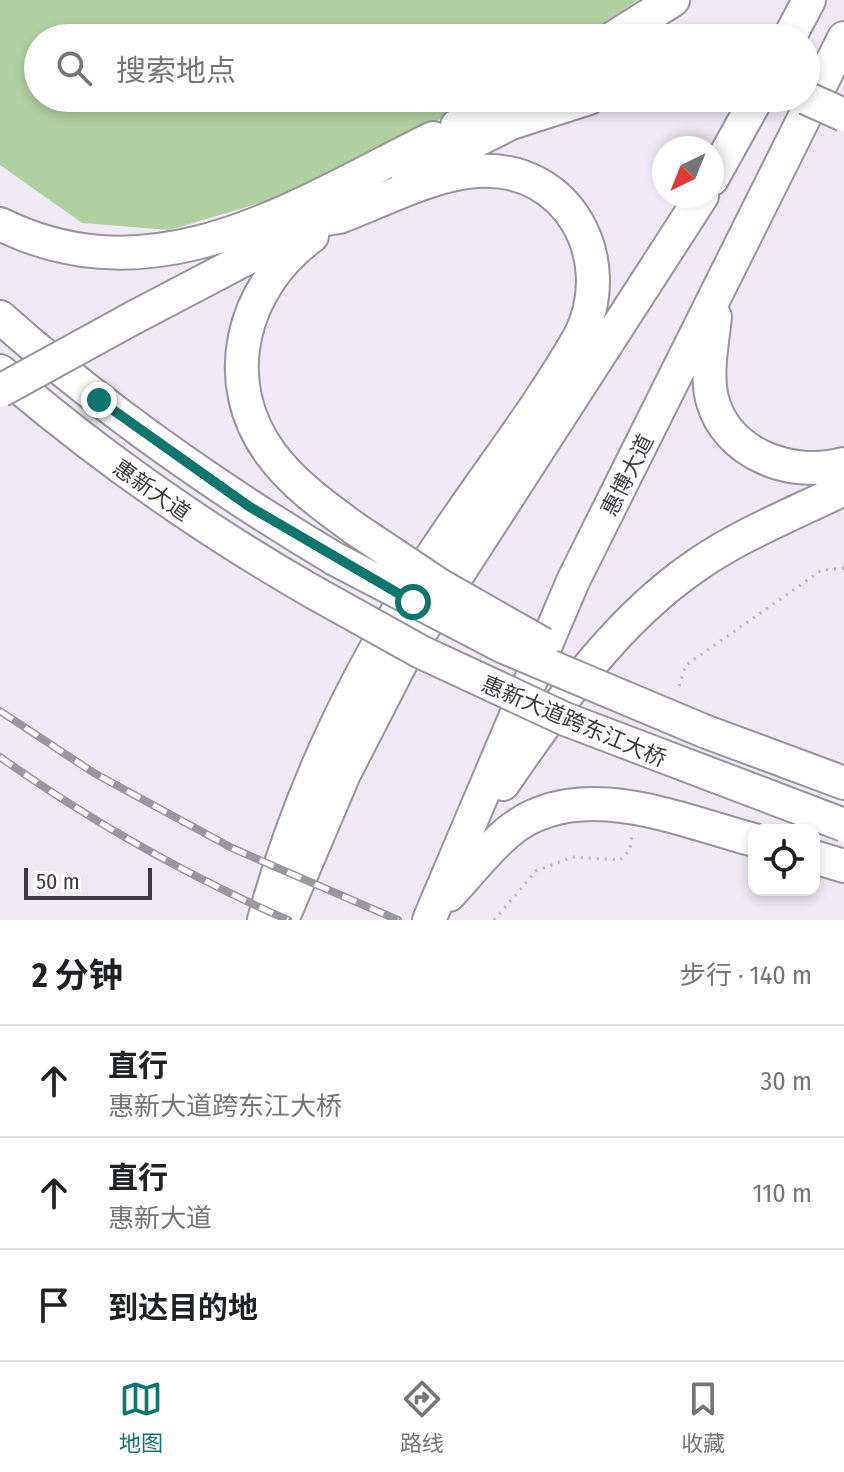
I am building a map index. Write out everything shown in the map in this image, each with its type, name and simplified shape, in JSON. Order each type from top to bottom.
[{"type":"main road","points":[[635,24],[673,0]]},
{"type":"main road","points":[[796,24],[809,0]]},
{"type":"main road","name":"惠博大道","points":[[820,87],[844,38]]},
{"type":"main road","points":[[820,84],[844,95]]},
{"type":"main road","points":[[820,104],[844,115]]},
{"type":"main road","points":[[0,391],[278,215],[482,112]]},
{"type":"main road","points":[[457,126],[490,112]]},
{"type":"main road","points":[[543,112],[458,147],[339,217],[295,249],[265,284],[246,327],[241,370],[250,415],[270,453],[310,495],[354,528],[482,609],[704,731]]},
{"type":"main road","points":[[724,157],[749,112]]},
{"type":"main road","name":"惠博大道","points":[[429,918],[573,581],[717,299],[808,112]]},
{"type":"main road","points":[[0,371],[320,220],[339,217],[455,174],[488,170],[515,175],[545,188],[572,214],[590,249],[595,283],[586,322],[575,345],[419,576],[357,683],[321,756],[284,845],[264,920]]},
{"type":"main road","points":[[282,920],[344,774],[402,661],[694,208]]},
{"type":"main road","points":[[0,224],[49,243],[125,254],[194,246],[278,215]]},
{"type":"main road","points":[[717,299],[711,389],[718,413],[729,431],[750,450],[777,463],[808,468],[844,464]]},
{"type":"main road","name":"惠新大道","points":[[0,317],[74,381],[164,449],[335,559]]},
{"type":"main road","name":"惠新大道","points":[[0,371],[99,451],[166,500],[315,593]]},
{"type":"main road","points":[[465,839],[565,696],[606,648],[661,593],[722,549],[844,489]]},
{"type":"main road","name":"惠新大道跨东江大桥","points":[[335,559],[504,647],[704,731],[844,783]]},
{"type":"main road","name":"惠新大道跨东江大桥","points":[[315,593],[421,652],[565,719],[844,825]]},
{"type":"main road","points":[[429,918],[507,833],[534,816],[561,807],[624,807],[748,838]]},
{"type":"path","points":[[679,686],[686,665],[822,570],[844,568]]},
{"type":"path","points":[[494,920],[536,871],[572,857],[620,860],[630,850],[632,836]]},
{"type":"green space","points":[[0,0],[638,0],[602,24],[24,24],[24,112],[453,112],[324,184],[169,230],[82,223],[0,165]]},
{"type":"railway","points":[[0,711],[94,773],[232,848],[398,920]]},
{"type":"railway","points":[[0,757],[140,846],[288,920]]},
{"type":"route","points":[[99,400],[250,507],[413,602]]}]
